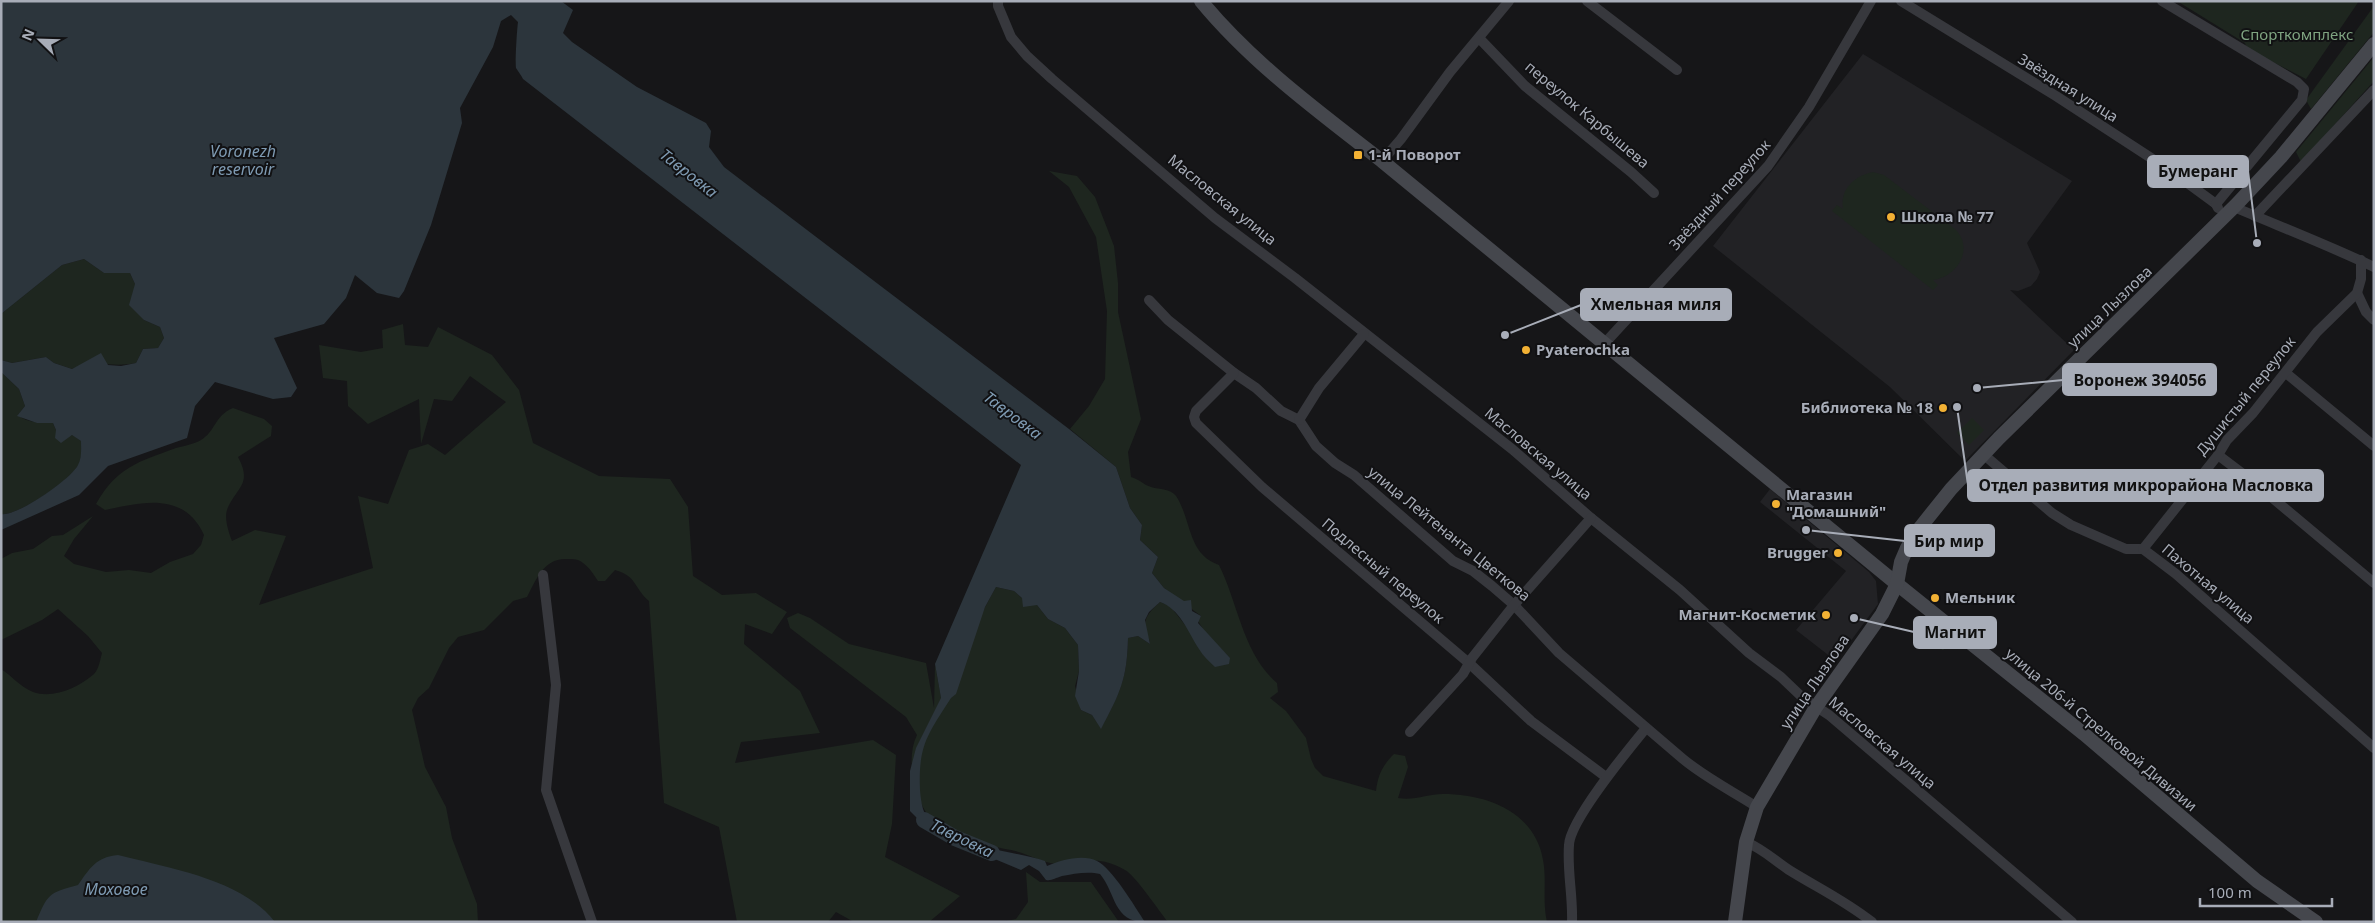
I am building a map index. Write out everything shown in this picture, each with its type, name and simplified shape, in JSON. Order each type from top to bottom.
[{"type":"main road","name":"улица 206-й Стрелковой Дивизии","points":[[1201,1],[1216,20],[1295,92],[1382,161],[1897,584],[2084,734],[2250,875],[2316,922]]},
{"type":"main road","name":"улица Лызлова","points":[[1735,922],[1746,842],[1757,807],[1816,707],[1882,614],[1897,584],[1901,562],[1915,535],[1983,454],[2224,218],[2281,157],[2374,44]]},
{"type":"street","name":"Масловская улица","points":[[998,1],[998,6],[1011,37],[1027,56],[1052,79],[1117,132],[1215,218],[1296,278],[1512,450],[1591,518],[1680,590],[1749,653],[1816,707],[1829,715],[2072,922]]},
{"type":"street","points":[[1382,161],[1401,139],[1450,72],[1509,1]]},
{"type":"street","points":[[1587,1],[1677,70]]},
{"type":"street","name":"Звёздный переулок","points":[[1604,344],[1768,166],[1809,107],[1871,1]]},
{"type":"street","name":"Звёздная улица","points":[[1901,1],[2056,96],[2171,171],[2216,204]]},
{"type":"street","points":[[2162,1],[2298,82],[2304,89],[2302,100],[2216,204],[2224,218]]},
{"type":"street","name":"переулок Карбышева","points":[[1479,38],[1525,86],[1654,193]]},
{"type":"street","points":[[2255,216],[2374,90]]},
{"type":"street","points":[[2234,207],[2300,236],[2337,248],[2374,266]]},
{"type":"street","points":[[2360,260],[2361,279],[2357,293],[2366,312],[2374,320]]},
{"type":"street","name":"Душистый переулок","points":[[2143,549],[2218,455],[2227,440],[2286,373],[2317,332],[2357,293]]},
{"type":"street","name":"улица Лейтенанта Цветкова","points":[[1149,300],[1168,320],[1234,373],[1256,388],[1281,411],[1299,420],[1316,446],[1335,463],[1354,475],[1453,561],[1473,571],[1514,605],[1559,653],[1646,728],[1703,775],[1757,807]]},
{"type":"street","points":[[1299,420],[1319,388],[1364,334]]},
{"type":"street","name":"Подлесный переулок","points":[[1234,373],[1196,411],[1194,417],[1196,423],[1262,488],[1470,664],[1531,721],[1606,778]]},
{"type":"street","points":[[2286,373],[2374,446]]},
{"type":"street","name":"Пахотная улица","points":[[1983,454],[2052,513],[2071,526],[2126,549],[2143,549],[2176,574],[2374,748]]},
{"type":"street","points":[[2218,455],[2252,480],[2374,583]]},
{"type":"street","points":[[1410,732],[1470,664],[1514,605],[1591,518]]},
{"type":"street","points":[[543,575],[556,685],[546,790],[592,922]]},
{"type":"street","points":[[1572,922],[1568,844],[1574,828],[1606,778],[1646,728]]},
{"type":"street","points":[[1746,842],[1763,849],[1788,869],[1847,902],[1872,922]]},
{"type":"shaded area","name":"Школа № 77","points":[[1863,54],[2072,181],[2027,243],[2040,272],[2037,279],[2031,286],[2018,291],[2010,290],[2074,350],[1965,461],[1890,387],[1713,246]]},
{"type":"shaded area","points":[[1770,489],[1869,572],[1876,581],[1878,604],[1836,661],[1796,630],[1846,571],[1760,502]]},
{"type":"green space","name":"Спорткомплекс","points":[[2177,1],[2359,1],[2306,79],[2247,49],[2245,43]]},
{"type":"green space","points":[[2374,6],[2374,32],[2311,109],[2306,100]]},
{"type":"green space","points":[[2374,57],[2374,81],[2301,162],[2296,152]]},
{"type":"green space","points":[[1049,171],[1077,176],[1095,197],[1114,246],[1118,283],[1118,312],[1141,419],[1128,452],[1131,477],[1148,486],[1174,493],[1176,496],[1196,545],[1209,560],[1219,565],[1242,627],[1256,658],[1277,683],[1278,692],[1270,698],[1286,711],[1306,738],[1315,768],[1323,776],[1376,791],[1381,771],[1390,758],[1394,754],[1405,756],[1408,767],[1398,798],[1410,799],[1443,794],[1460,795],[1492,802],[1506,809],[1530,829],[1538,843],[1544,868],[1547,922],[1168,922],[1135,879],[1125,870],[1115,865],[1098,861],[1068,864],[1052,863],[1017,851],[966,840],[941,828],[931,819],[916,790],[912,762],[914,741],[917,735],[906,717],[790,628],[787,618],[798,613],[810,618],[849,644],[926,663],[934,708],[935,664],[942,703],[985,607],[996,587],[1014,591],[1022,598],[1037,605],[1048,619],[1065,628],[1078,645],[1079,671],[1075,686],[1081,710],[1092,715],[1101,728],[1113,705],[1124,675],[1128,638],[1138,636],[1150,644],[1145,628],[1146,619],[1160,602],[1170,606],[1185,625],[1230,658],[1208,637],[1198,621],[1201,616],[1164,588],[1152,573],[1158,557],[1140,540],[1142,525],[1130,508],[1116,467],[1070,429],[1089,406],[1105,379],[1107,311],[1096,237],[1069,187]]},
{"type":"green space","points":[[1873,172],[1884,175],[1955,229],[1961,237],[1963,253],[1960,261],[1949,274],[1933,280],[1938,285],[1933,290],[1832,211],[1837,205],[1843,209],[1844,195],[1854,180]]},
{"type":"green space","points":[[84,259],[104,273],[130,273],[135,284],[144,320],[160,327],[164,338],[158,348],[143,349],[136,363],[119,365],[96,364],[72,369],[54,363],[46,357],[12,363],[1,360],[1,314],[62,265]]},
{"type":"green space","points":[[403,324],[405,345],[428,347],[438,327],[492,355],[519,390],[533,443],[599,476],[670,479],[688,507],[693,576],[722,595],[756,593],[787,612],[772,634],[745,624],[744,644],[800,691],[820,733],[741,742],[735,763],[873,740],[896,755],[892,824],[885,857],[960,896],[929,922],[854,922],[836,912],[828,922],[737,922],[719,827],[664,803],[649,601],[631,579],[622,572],[615,570],[605,581],[598,581],[581,562],[560,559],[542,571],[527,597],[513,601],[484,630],[458,637],[449,648],[429,688],[418,698],[412,710],[425,767],[446,807],[452,838],[477,904],[478,922],[1,922],[1,669],[33,692],[41,694],[57,693],[81,684],[94,674],[102,653],[88,636],[58,609],[42,620],[1,640],[1,559],[12,553],[33,549],[52,536],[63,535],[93,516],[74,539],[64,556],[74,564],[106,572],[129,570],[151,573],[170,562],[193,554],[201,545],[204,535],[196,521],[185,511],[161,503],[133,504],[105,510],[96,504],[112,482],[130,467],[150,457],[201,440],[210,432],[222,415],[233,408],[264,419],[272,426],[271,436],[238,457],[244,474],[242,485],[226,514],[227,526],[232,541],[255,530],[286,536],[259,605],[373,568],[358,496],[388,504],[409,450],[428,444],[445,455],[506,402],[470,376],[452,401],[434,399],[421,444],[419,399],[368,424],[348,406],[347,381],[323,378],[319,345],[361,352],[383,348],[382,330]]},
{"type":"green space","points":[[1,372],[19,389],[25,406],[18,415],[30,421],[53,423],[56,430],[56,438],[73,435],[81,441],[81,459],[74,471],[66,479],[43,496],[19,510],[1,514]]},
{"type":"green space","points":[[1972,418],[1984,430],[1969,445],[1957,433]]},
{"type":"green space","points":[[1918,619],[1950,644],[1943,650],[1938,647],[1914,622]]},
{"type":"green space","points":[[1026,872],[1040,882],[1091,882],[1119,922],[1002,922],[1016,919],[1028,902]]},
{"type":"water","name":"Voronezh reservoir","points":[[1,1],[561,1],[573,10],[563,33],[572,42],[637,87],[706,123],[711,131],[709,147],[724,167],[1069,429],[1116,467],[1130,508],[1142,525],[1140,540],[1158,557],[1152,573],[1164,588],[1184,601],[1191,600],[1192,611],[1201,616],[1198,623],[1230,658],[1229,664],[1215,667],[1201,652],[1178,615],[1167,605],[1160,602],[1149,612],[1145,620],[1150,644],[1138,636],[1128,638],[1124,676],[1113,706],[1101,729],[1092,715],[1081,710],[1075,696],[1079,671],[1078,645],[1065,628],[1048,619],[1037,605],[1023,607],[1022,598],[1014,591],[996,587],[985,607],[956,694],[943,710],[926,741],[921,762],[920,790],[926,817],[932,825],[955,838],[986,848],[1033,857],[1045,861],[1047,866],[1079,858],[1097,861],[1116,879],[1145,922],[1135,921],[1121,912],[1100,874],[1081,873],[1046,880],[1039,871],[1029,865],[1021,870],[942,837],[927,828],[910,811],[910,771],[916,748],[941,698],[935,664],[1021,465],[523,79],[516,68],[518,22],[511,15],[501,21],[493,47],[460,108],[462,123],[431,225],[404,291],[399,298],[377,293],[355,275],[346,298],[324,324],[274,338],[297,388],[291,397],[273,399],[215,382],[195,406],[187,438],[108,466],[79,495],[1,530],[1,514],[19,510],[31,504],[73,471],[80,459],[81,441],[72,435],[61,443],[55,438],[56,430],[53,423],[37,423],[17,416],[25,406],[19,389],[1,372],[1,360],[12,363],[46,357],[54,363],[72,369],[101,353],[108,365],[121,366],[136,363],[143,349],[158,348],[164,338],[160,327],[144,320],[129,305],[135,284],[130,273],[104,273],[84,259],[62,265],[1,314]]},
{"type":"water","name":"Моховое","points":[[118,855],[203,877],[224,885],[244,895],[261,907],[275,922],[36,922],[50,896],[60,890],[78,885],[94,864],[104,858]]},
{"type":"waterway","name":"Тавровка","points":[[924,820],[955,838],[992,853]]},
{"type":"place","name":"1-й Поворот","points":[[1358,155]]},
{"type":"place","name":"Школа № 77","points":[[1891,217]]},
{"type":"place","name":"Бумеранг","points":[[2257,243]]},
{"type":"place","name":"Хмельная миля","points":[[1505,335]]},
{"type":"place","name":"Pyaterochka","points":[[1526,350]]},
{"type":"place","name":"Воронеж 394056","points":[[1977,388]]},
{"type":"place","name":"Отдел развития микрорайона Масловка","points":[[1957,407]]},
{"type":"place","name":"Библиотека № 18","points":[[1943,408]]},
{"type":"place","name":"Магазин \"Домашний\"","points":[[1776,504]]},
{"type":"place","name":"Бир мир","points":[[1806,530]]},
{"type":"place","name":"Brugger","points":[[1838,553]]},
{"type":"place","name":"Мельник","points":[[1935,598]]},
{"type":"place","name":"Магнит-Косметик","points":[[1826,615]]},
{"type":"place","name":"Магнит","points":[[1854,618]]}]
